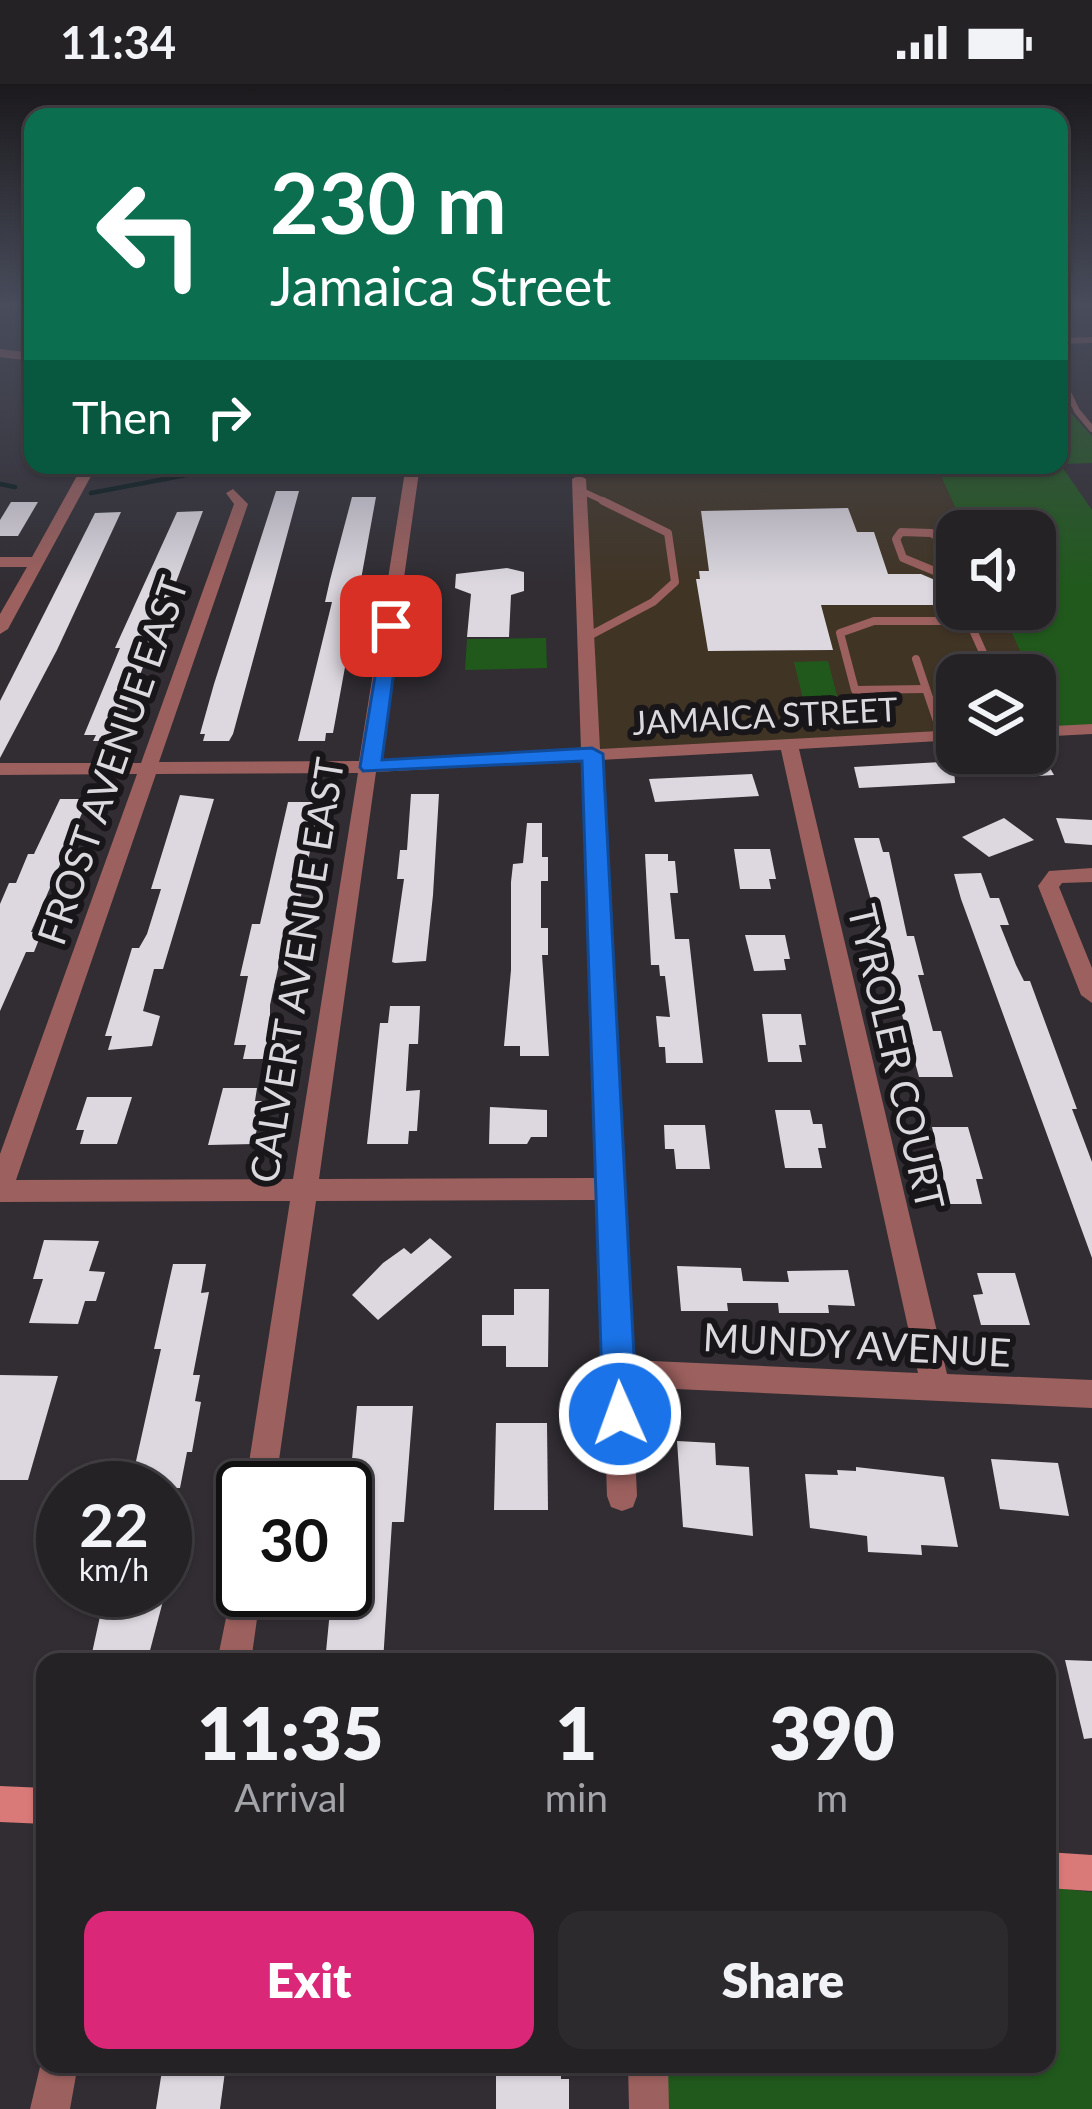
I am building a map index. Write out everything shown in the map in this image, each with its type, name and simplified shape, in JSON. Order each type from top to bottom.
[{"type":"street","points":[[0,629],[85,474]]},
{"type":"street","name":"CALVERT AVENUE EAST","points":[[264,1461],[411,474]]},
{"type":"street","points":[[579,485],[622,1496]]},
{"type":"street","name":"FROST AVENUE EAST","points":[[0,1191],[241,504],[233,493]]},
{"type":"street","points":[[0,562],[37,562]]},
{"type":"street","points":[[1056,731],[1092,729]]},
{"type":"street","name":"JAMAICA STREET","points":[[0,769],[370,767],[936,736]]},
{"type":"street","name":"TYROLER COURT","points":[[789,744],[934,1386]]},
{"type":"street","points":[[1092,875],[1056,876],[1048,886],[1092,995]]},
{"type":"street","points":[[0,1191],[612,1189]]},
{"type":"street","name":"MUNDY AVENUE","points":[[619,1373],[1092,1394]]},
{"type":"street","points":[[235,1653],[241,1617]]},
{"type":"street","points":[[0,1804],[36,1806]]},
{"type":"street","points":[[1056,1871],[1092,1873]]},
{"type":"street","points":[[50,2109],[56,2073]]},
{"type":"street","points":[[648,2073],[649,2109]]},
{"type":"lane","points":[[1070,398],[1092,429]]},
{"type":"lane","points":[[579,485],[668,532],[675,582],[653,602],[587,637]]},
{"type":"lane","points":[[901,532],[941,536],[949,554],[949,578],[903,558],[896,538],[901,532]]},
{"type":"lane","points":[[926,689],[855,690],[840,633],[874,621],[936,621]]},
{"type":"lane","points":[[916,659],[936,708]]},
{"type":"shaded area","points":[[579,474],[940,474],[956,510],[936,510],[936,630],[1011,630],[1021,654],[936,654],[936,737],[593,755]]},
{"type":"green space","points":[[1068,410],[1092,436],[1092,463],[1068,464]]},
{"type":"green space","points":[[940,474],[1067,474],[1092,510],[1092,729],[1056,731],[1056,654],[1021,654],[1011,630],[1056,630],[1056,510],[956,510]]},
{"type":"green space","points":[[546,638],[547,668],[465,670],[467,639]]},
{"type":"green space","points":[[828,661],[841,711],[806,711],[794,662]]},
{"type":"green space","points":[[1056,1888],[1092,1892],[1092,2109],[649,2109],[648,2073],[1056,2073]]},
{"type":"building","points":[[276,491],[299,491],[233,734],[229,741],[203,741],[205,734],[200,734],[214,684]]},
{"type":"building","points":[[352,497],[376,497],[333,733],[326,733],[325,741],[298,741],[332,602],[325,602]]},
{"type":"building","points":[[11,502],[38,502],[18,536],[0,536],[0,520]]},
{"type":"building","points":[[848,508],[857,532],[874,532],[888,574],[921,574],[935,580],[936,605],[821,605],[833,650],[708,651],[696,579],[700,579],[699,571],[709,571],[701,511]]},
{"type":"building","points":[[203,511],[170,598],[165,598],[149,638],[154,638],[115,741],[93,741],[96,735],[84,735],[120,648],[115,648],[177,512]]},
{"type":"building","points":[[121,512],[0,758],[0,701],[95,513]]},
{"type":"building","points":[[507,568],[524,572],[524,591],[511,595],[509,637],[467,637],[471,594],[455,588],[456,574]]},
{"type":"building","points":[[936,762],[936,774],[954,774],[955,783],[859,788],[854,767]]},
{"type":"building","points":[[752,774],[759,796],[655,802],[649,779]]},
{"type":"building","points":[[411,794],[439,794],[433,895],[426,961],[395,963],[404,879],[397,879],[400,850],[407,850]]},
{"type":"building","points":[[180,795],[214,799],[163,969],[154,969],[143,1011],[160,1016],[152,1046],[108,1050],[112,1036],[105,1036],[132,948],[139,948],[147,934],[161,889],[151,889]]},
{"type":"building","points":[[60,799],[88,799],[31,932],[42,932],[34,952],[26,952],[0,1011],[0,904],[9,883],[16,883],[28,854],[34,854]]},
{"type":"building","points":[[288,802],[313,802],[312,810],[318,811],[292,941],[284,941],[270,1005],[270,1023],[277,1023],[270,1059],[243,1059],[246,1045],[234,1045],[248,976],[240,976],[252,924],[260,924]]},
{"type":"building","points":[[1004,818],[1034,840],[989,857],[962,837]]},
{"type":"building","points":[[1056,818],[1092,820],[1092,845],[1065,843]]},
{"type":"building","points":[[527,823],[542,823],[542,857],[548,857],[548,881],[541,881],[541,928],[548,928],[548,955],[542,955],[549,1056],[520,1056],[520,1046],[504,1046],[511,970],[511,882],[513,864],[523,863]]},
{"type":"building","points":[[854,838],[879,838],[883,852],[889,852],[907,936],[914,936],[924,975],[918,975],[933,1031],[941,1031],[953,1077],[919,1077]]},
{"type":"building","points":[[734,849],[770,849],[776,879],[769,879],[771,889],[740,889]]},
{"type":"building","points":[[645,854],[668,854],[668,861],[675,861],[678,893],[670,893],[675,939],[689,939],[703,1063],[666,1063],[665,1047],[659,1047],[656,1016],[670,1017],[665,976],[660,976],[659,965],[651,965]]},
{"type":"building","points":[[981,873],[990,898],[999,898],[1009,925],[1000,925],[1024,981],[1030,981],[1077,1109],[1072,1109],[1092,1162],[1092,1258],[954,874]]},
{"type":"building","points":[[745,935],[785,935],[790,959],[784,959],[786,970],[754,971]]},
{"type":"building","points":[[390,1006],[420,1006],[418,1044],[409,1044],[406,1091],[420,1090],[417,1131],[409,1131],[408,1144],[367,1144],[380,1023],[388,1023]]},
{"type":"building","points":[[762,1014],[801,1014],[806,1045],[799,1045],[802,1062],[768,1062]]},
{"type":"building","points":[[223,1088],[257,1088],[255,1101],[262,1101],[254,1144],[208,1145]]},
{"type":"building","points":[[87,1097],[132,1097],[117,1144],[80,1144],[84,1130],[76,1130]]},
{"type":"building","points":[[490,1107],[547,1110],[547,1137],[531,1137],[527,1144],[489,1144]]},
{"type":"building","points":[[775,1110],[810,1110],[813,1124],[822,1124],[826,1148],[818,1148],[822,1168],[785,1168]]},
{"type":"building","points":[[664,1125],[705,1125],[710,1169],[676,1169],[674,1149],[665,1149]]},
{"type":"building","points":[[932,1127],[968,1127],[983,1179],[976,1179],[982,1204],[949,1204]]},
{"type":"building","points":[[430,1238],[452,1257],[378,1320],[352,1295],[383,1263],[404,1248],[411,1254]]},
{"type":"building","points":[[44,1240],[99,1241],[89,1271],[105,1272],[96,1301],[85,1301],[78,1324],[29,1323],[43,1279],[33,1279]]},
{"type":"building","points":[[173,1264],[206,1264],[201,1293],[209,1292],[193,1375],[200,1375],[195,1401],[201,1402],[192,1452],[187,1452],[185,1461],[136,1461],[161,1349],[154,1349]]},
{"type":"building","points":[[677,1266],[741,1268],[743,1281],[789,1282],[787,1271],[848,1270],[855,1306],[828,1305],[829,1313],[779,1313],[778,1303],[727,1303],[728,1311],[681,1311]]},
{"type":"building","points":[[977,1273],[1015,1273],[1030,1325],[981,1325],[973,1295],[983,1294]]},
{"type":"building","points":[[514,1289],[549,1289],[548,1367],[506,1367],[506,1346],[482,1346],[482,1315],[514,1315]]},
{"type":"building","points":[[0,1375],[58,1376],[28,1480],[0,1480]]},
{"type":"building","points":[[357,1406],[413,1406],[404,1522],[392,1522],[384,1653],[326,1653],[329,1617],[372,1617],[372,1461],[352,1461]]},
{"type":"building","points":[[496,1423],[547,1423],[548,1510],[494,1510]]},
{"type":"building","points":[[677,1441],[715,1443],[716,1465],[749,1467],[753,1536],[683,1527]]},
{"type":"building","points":[[991,1459],[1058,1463],[1069,1516],[1000,1509]]},
{"type":"building","points":[[856,1467],[944,1477],[958,1547],[921,1545],[922,1555],[868,1552],[867,1536],[810,1528],[805,1474],[838,1475],[837,1470],[856,1471]]},
{"type":"building","points":[[100,1617],[159,1617],[149,1653],[92,1653]]},
{"type":"building","points":[[1065,1660],[1092,1661],[1092,1738],[1084,1739]]},
{"type":"building","points":[[162,2073],[225,2073],[220,2109],[156,2109]]},
{"type":"building","points":[[496,2073],[561,2073],[561,2079],[569,2079],[569,2109],[496,2109]]},
{"type":"waterway","points":[[91,493],[191,474]]},
{"type":"waterway","points":[[0,484],[15,487]]},
{"type":"route","points":[[391,626],[370,767],[592,754],[620,1414]]}]
